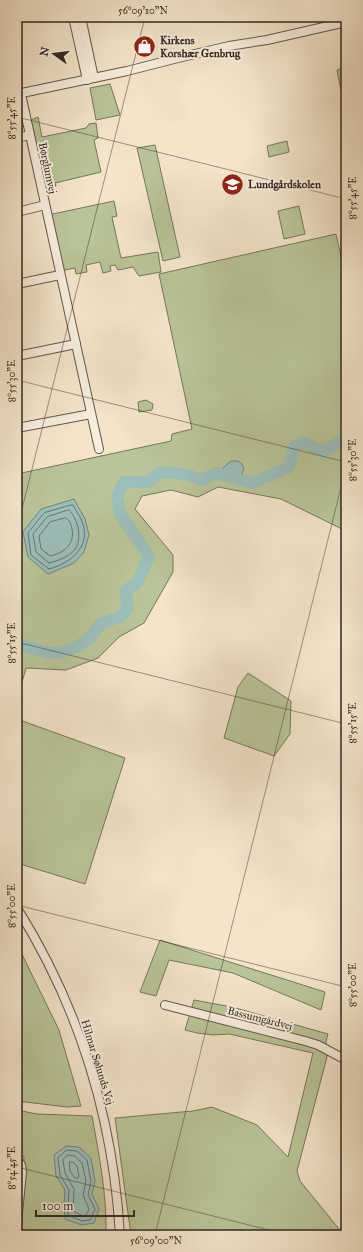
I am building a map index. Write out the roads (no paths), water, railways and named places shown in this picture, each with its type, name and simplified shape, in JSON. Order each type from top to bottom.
[{"type":"street","points":[[73,17],[90,79]]},
{"type":"street","points":[[80,17],[90,79]]},
{"type":"street","points":[[19,94],[127,72],[229,46],[266,40],[346,22]]},
{"type":"street","name":"Børglumvej","points":[[19,94],[30,135],[99,449]]},
{"type":"street","name":"Børglumvej","points":[[17,138],[30,135]]},
{"type":"street","name":"Børglumvej","points":[[17,212],[45,205]]},
{"type":"street","points":[[17,284],[60,274]]},
{"type":"street","points":[[17,356],[76,344]]},
{"type":"street","points":[[17,428],[91,414]]},
{"type":"street","name":"Hilmar Sølunds Vej","points":[[17,908],[38,943],[58,982],[75,1022],[90,1065],[102,1108],[111,1151],[120,1235]]},
{"type":"street","name":"Bassumgårdvej","points":[[165,1004],[318,1045],[346,1060]]},
{"type":"street","points":[[17,1159],[21,1165],[22,1172],[17,1222]]},
{"type":"water","points":[[231,461],[238,461],[242,464],[244,470],[238,479],[217,473]]},
{"type":"water","points":[[74,499],[85,519],[89,535],[84,552],[74,563],[48,574],[28,557],[23,532],[41,509]]},
{"type":"water","points":[[66,1146],[79,1147],[91,1158],[95,1181],[92,1194],[99,1209],[94,1223],[82,1225],[65,1219],[65,1190],[56,1176],[54,1155]]},
{"type":"waterway","points":[[17,644],[49,653],[62,652],[77,647],[90,638],[101,623],[120,617],[127,610],[126,590],[138,582],[149,556],[120,514],[117,496],[124,482],[148,482],[160,472],[185,474],[201,480],[217,473],[252,483],[289,467],[294,447],[303,442],[323,452],[344,439],[346,431]]},
{"type":"place","name":"Kirkens Korshær Genbrug","points":[[145,46]]},
{"type":"place","name":"Lundgårdskolen","points":[[233,184]]}]
